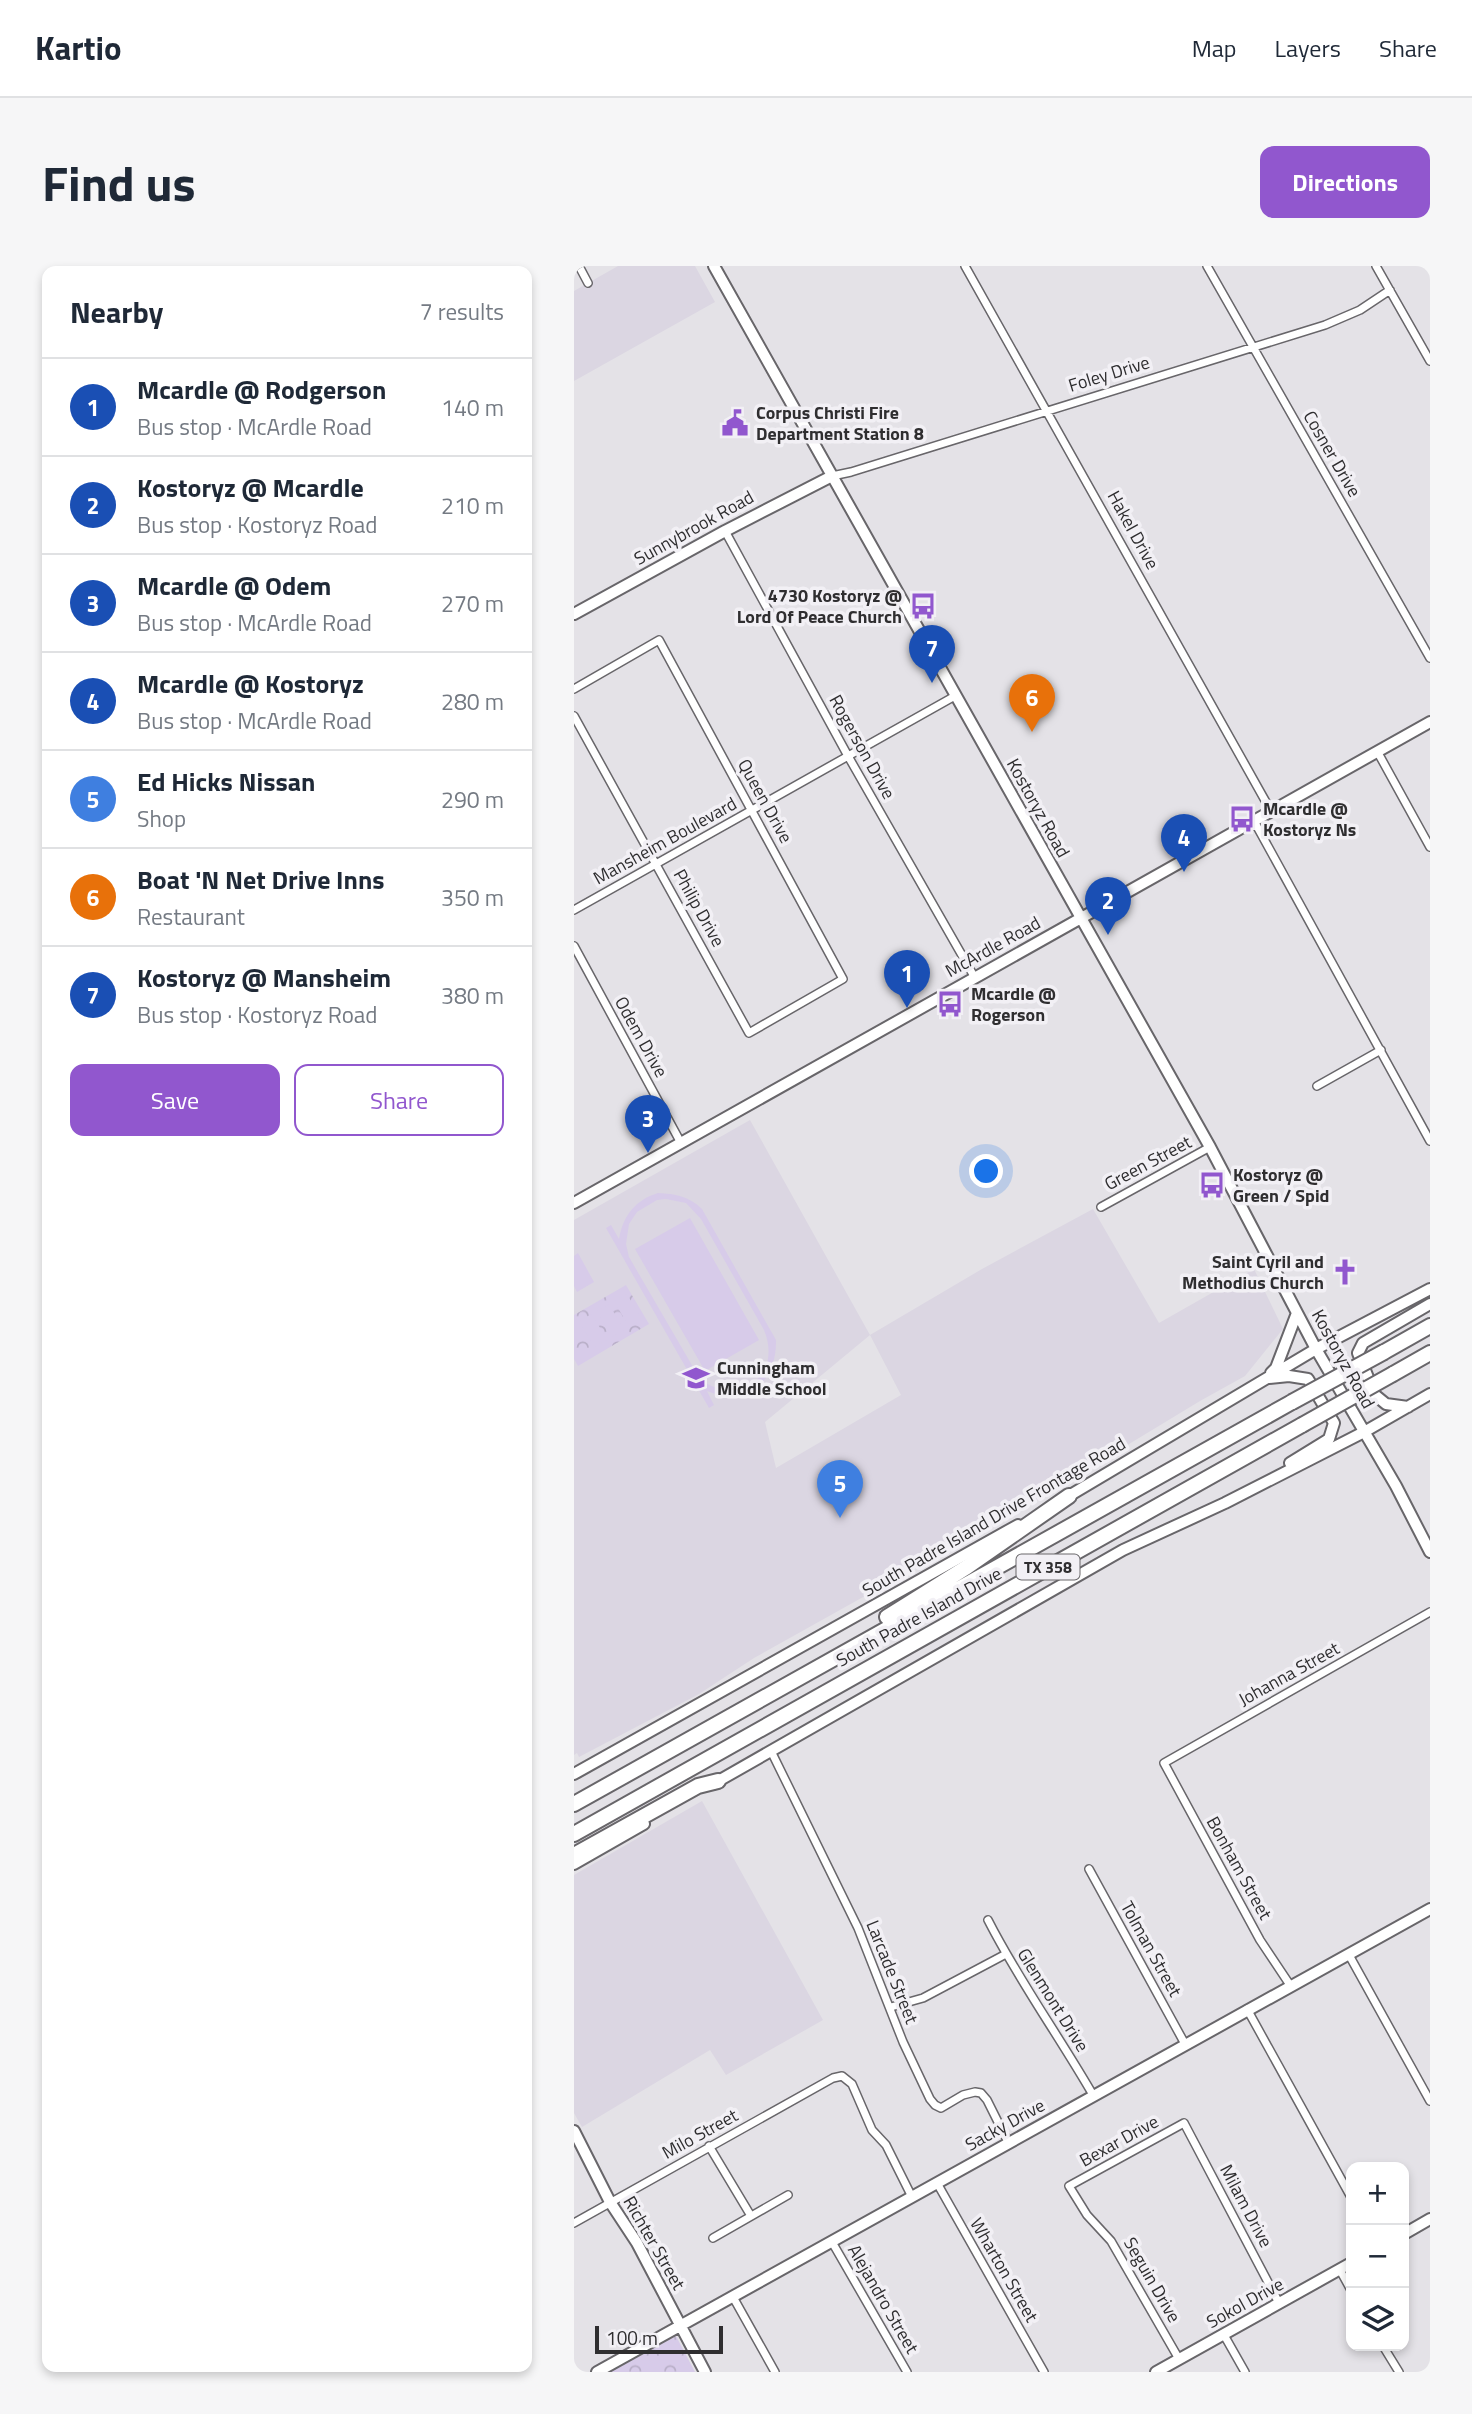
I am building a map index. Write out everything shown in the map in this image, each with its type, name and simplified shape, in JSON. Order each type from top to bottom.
[{"type":"highway","name":"South Padre Island Drive","points":[[574,1804],[1430,1326]]},
{"type":"highway","name":"South Padre Island Drive","points":[[574,1834],[1430,1353]]},
{"type":"highway","points":[[758,1699],[967,1567],[1069,1496]]},
{"type":"highway","points":[[574,1855],[698,1786],[718,1781]]},
{"type":"main road","name":"Kostoryz Road","points":[[714,266],[1210,1147],[1316,1349],[1396,1486],[1430,1552]]},
{"type":"main road","name":"Sunnybrook Road","points":[[574,614],[832,476]]},
{"type":"main road","name":"McArdle Road","points":[[576,1199],[681,1143],[1430,722]]},
{"type":"main road","name":"South Padre Island Drive Frontage Road","points":[[574,1774],[1069,1496],[1316,1349],[1430,1289]]},
{"type":"main road","points":[[1409,1406],[1386,1404],[1375,1395],[1358,1353],[1363,1343],[1430,1304]]},
{"type":"main road","points":[[1267,1378],[1276,1367],[1297,1313]]},
{"type":"main road","points":[[1225,1503],[1329,1439],[1334,1423],[1308,1380],[1289,1376],[1267,1378]]},
{"type":"main road","points":[[574,1864],[1124,1550],[1225,1503],[1364,1432],[1430,1394]]},
{"type":"main road","name":"Sacky Drive","points":[[597,2372],[1430,1909]]},
{"type":"main road","name":"Richter Street","points":[[574,2131],[610,2202],[637,2244],[705,2372]]},
{"type":"main road","points":[[1409,2231],[1430,2219]]},
{"type":"main road","name":"Sokol Drive","points":[[1156,2372],[1346,2266]]},
{"type":"street","points":[[579,266],[588,283]]},
{"type":"street","name":"Hakel Drive","points":[[965,266],[1272,811]]},
{"type":"street","name":"Cosner Drive","points":[[1207,266],[1430,658]]},
{"type":"street","points":[[1376,266],[1430,360]]},
{"type":"street","name":"Foley Drive","points":[[832,476],[1325,325],[1360,310],[1390,290]]},
{"type":"street","name":"Rogerson Drive","points":[[725,531],[848,756],[975,978]]},
{"type":"street","name":"Queen Drive","points":[[574,689],[659,640],[843,979],[797,1006]]},
{"type":"street","name":"Mansheim Boulevard","points":[[574,910],[955,696]]},
{"type":"street","name":"Philip Drive","points":[[574,716],[749,1033],[797,1006]]},
{"type":"street","points":[[1377,751],[1430,847]]},
{"type":"street","points":[[1254,821],[1430,1141]]},
{"type":"street","name":"Odem Drive","points":[[574,946],[681,1143]]},
{"type":"street","points":[[1317,1086],[1381,1050]]},
{"type":"street","name":"Green Street","points":[[1101,1206],[1210,1147]]},
{"type":"street","name":"Johanna Street","points":[[1164,1763],[1430,1612]]},
{"type":"street","name":"Larcade Street","points":[[771,1751],[858,1928],[891,2007],[902,2042],[935,2105],[941,2108],[967,2094],[975,2091],[981,2093],[1009,2144]]},
{"type":"street","name":"Bonham Street","points":[[1164,1763],[1260,1940],[1290,1985]]},
{"type":"street","name":"Tolman Street","points":[[1089,1869],[1185,2044]]},
{"type":"street","name":"Glenmont Drive","points":[[988,1920],[1093,2095]]},
{"type":"street","points":[[891,2007],[923,1998],[1006,1954]]},
{"type":"street","points":[[1349,1955],[1430,2101]]},
{"type":"street","points":[[1247,2009],[1346,2188]]},
{"type":"street","name":"Milo Street","points":[[574,2223],[709,2146],[833,2078],[842,2076],[852,2084],[872,2130],[886,2145],[912,2197]]},
{"type":"street","name":"Bexar Drive","points":[[1069,2186],[1184,2123]]},
{"type":"street","name":"Milam Drive","points":[[1184,2123],[1279,2303]]},
{"type":"street","points":[[709,2146],[751,2216]]},
{"type":"street","name":"Wharton Street","points":[[937,2183],[1044,2372]]},
{"type":"street","name":"Seguin Drive","points":[[1069,2186],[1087,2215],[1111,2241],[1179,2359]]},
{"type":"street","points":[[713,2238],[788,2195]]},
{"type":"street","name":"Alejandro Street","points":[[832,2242],[908,2372]]},
{"type":"street","points":[[1340,2270],[1350,2288]]},
{"type":"street","points":[[733,2297],[775,2372]]},
{"type":"street","points":[[1224,2335],[1245,2372]]},
{"type":"street","points":[[1386,2351],[1399,2372]]},
{"type":"shaded area","points":[[618,266],[695,266],[715,302],[574,381],[574,291]]},
{"type":"shaded area","points":[[750,1120],[870,1335],[982,1269],[1093,1209],[1159,1323],[1254,1269],[1283,1329],[1245,1376],[1035,1501],[754,1658],[699,1694],[579,1757],[577,1753],[574,1755],[574,1220]],"holes":[[[870,1335],[901,1395],[776,1468],[765,1422]]]},
{"type":"shaded area","points":[[702,1801],[823,2020],[726,2075],[710,2050],[582,2127],[574,2113],[574,1875]]},
{"type":"green space","points":[[658,1193],[676,1195],[687,1198],[702,1209],[776,1340],[771,1368],[757,1388],[735,1396],[707,1391],[714,1405],[709,1408],[606,1228],[611,1225],[619,1239],[631,1210]],"holes":[[[657,1200],[686,1203],[701,1219],[764,1330],[768,1361],[754,1383],[742,1388],[729,1390],[715,1387],[700,1379],[629,1257],[626,1244],[629,1224],[637,1212]]]},
{"type":"green space","points":[[690,1218],[759,1340],[705,1371],[635,1249]]},
{"type":"green space","points":[[578,1253],[594,1282],[577,1292],[574,1286],[574,1256]]},
{"type":"green space","points":[[626,1285],[649,1324],[578,1366],[574,1359],[574,1315]]},
{"type":"green space","points":[[627,1294],[642,1320],[629,1327],[614,1301]]},
{"type":"green space","points":[[609,1304],[624,1330],[612,1337],[597,1311]]},
{"type":"green space","points":[[592,1314],[607,1340],[594,1347],[579,1321]]},
{"type":"green space","points":[[676,2336],[695,2372],[611,2372]]},
{"type":"place","name":"Corpus Christi Fire Department Station 8","points":[[735,423]]},
{"type":"place","name":"4730 Kostoryz @ Lord Of Peace Church","points":[[923,606]]},
{"type":"place","name":"Kostoryz @ Mansheim","points":[[932,683]]},
{"type":"place","name":"Boat 'N Net Drive Inns","points":[[1032,732]]},
{"type":"place","name":"Mcardle @ Kostoryz Ns","points":[[1242,819]]},
{"type":"place","name":"Mcardle @ Kostoryz","points":[[1184,872]]},
{"type":"place","name":"Kostoryz @ Mcardle","points":[[1108,935]]},
{"type":"place","name":"Mcardle @ Rogerson","points":[[950,1004]]},
{"type":"place","name":"Mcardle @ Rodgerson","points":[[907,1008]]},
{"type":"place","name":"Mcardle @ Odem","points":[[648,1153]]},
{"type":"place","name":"Kostoryz @ Green / Spid","points":[[1212,1185]]},
{"type":"place","name":"Saint Cyril and Methodius Church","points":[[1345,1272]]},
{"type":"place","name":"Cunningham Middle School","points":[[696,1378]]},
{"type":"place","name":"Ed Hicks Nissan","points":[[840,1518]]}]
